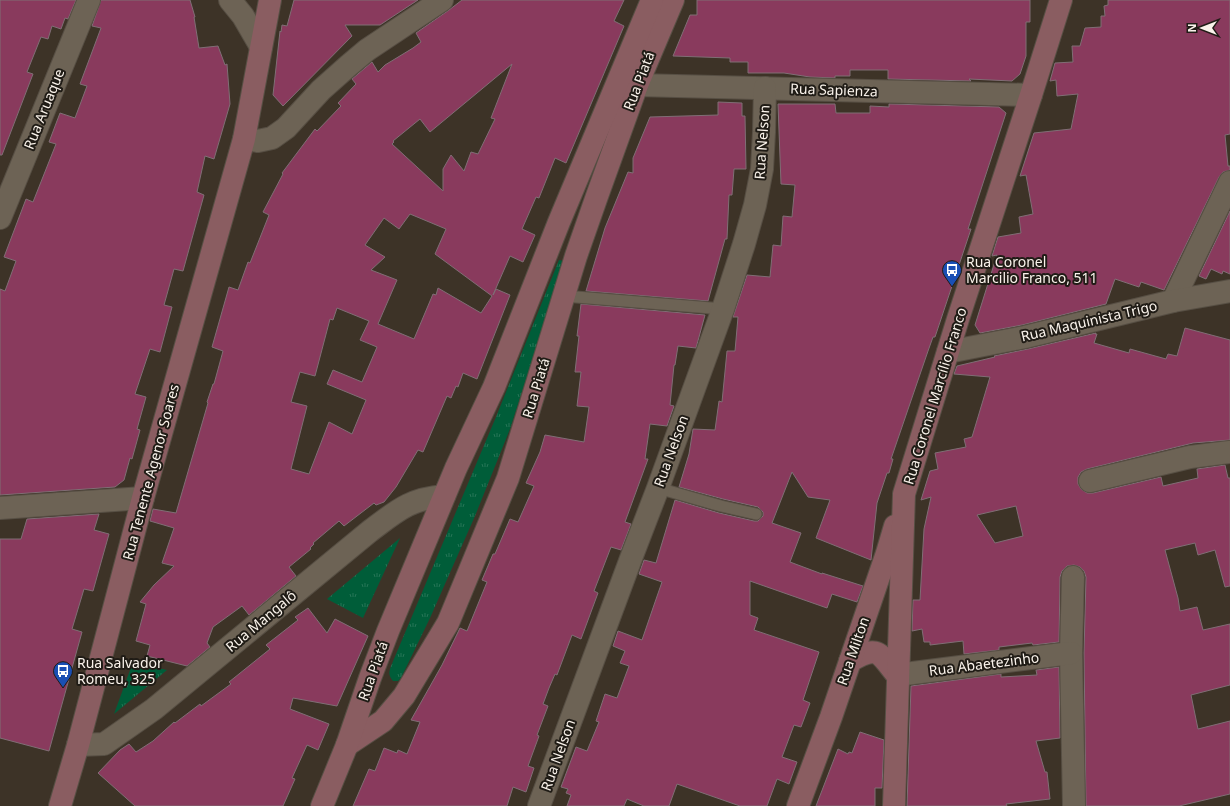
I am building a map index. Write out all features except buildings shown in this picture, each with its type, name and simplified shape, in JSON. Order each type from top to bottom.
[{"type":"street","name":"Rua Aruaque","points":[[0,218],[89,0]]},
{"type":"street","points":[[230,0],[243,16],[260,47]]},
{"type":"street","name":"Rua Tenente Agenor Soares","points":[[60,806],[78,745],[143,498],[244,139],[270,0]]},
{"type":"street","points":[[244,139],[258,141],[272,138],[286,128],[321,90],[367,50],[442,0]]},
{"type":"street","name":"Rua Piatá","points":[[322,806],[347,745],[370,678],[444,496],[494,387],[559,222],[652,0]]},
{"type":"street","name":"Rua Piatá","points":[[347,745],[383,721],[404,696],[448,623],[508,478],[582,241],[637,85],[673,0]]},
{"type":"street","name":"Rua Coronel Marcílio Franco","points":[[894,806],[904,494],[1060,0]]},
{"type":"street","name":"Rua Sapienza","points":[[637,85],[1031,95]]},
{"type":"street","name":"Rua Nelson","points":[[539,806],[723,309],[755,205],[762,169],[765,88]]},
{"type":"street","points":[[1174,301],[1230,182]]},
{"type":"street","name":"Rua Maquinista Trigo","points":[[948,352],[1025,337],[1174,301],[1230,291]]},
{"type":"street","points":[[1090,481],[1190,457],[1230,452]]},
{"type":"street","name":"Rua Milton","points":[[798,806],[887,553],[904,494]]},
{"type":"street","name":"Rua Mangalô","points":[[78,745],[104,744],[154,709],[370,531],[406,505],[429,497],[444,496]]},
{"type":"street","points":[[0,508],[143,498]]},
{"type":"street","points":[[1073,577],[1071,653],[1074,806]]},
{"type":"street","points":[[850,661],[864,653],[874,652],[880,654],[897,675]]},
{"type":"street","name":"Rua Abaetezinho","points":[[897,675],[1071,653]]},
{"type":"street","points":[[370,678],[373,694],[379,704],[394,707]]},
{"type":"lane","points":[[564,296],[723,309]]},
{"type":"lane","points":[[658,488],[721,506],[756,514]]},
{"type":"green space","points":[[559,260],[564,261],[510,429],[475,516],[430,618],[401,678],[398,681],[393,681],[389,674],[391,666],[496,417]]},
{"type":"green space","points":[[400,538],[363,618],[327,599]]},
{"type":"green space","points":[[133,662],[167,670],[114,714]]},
{"type":"place","name":"Rua Coronel Marcilio Franco, 511","points":[[952,287]]},
{"type":"place","name":"Rua Salvador Romeu, 325","points":[[63,688]]}]
